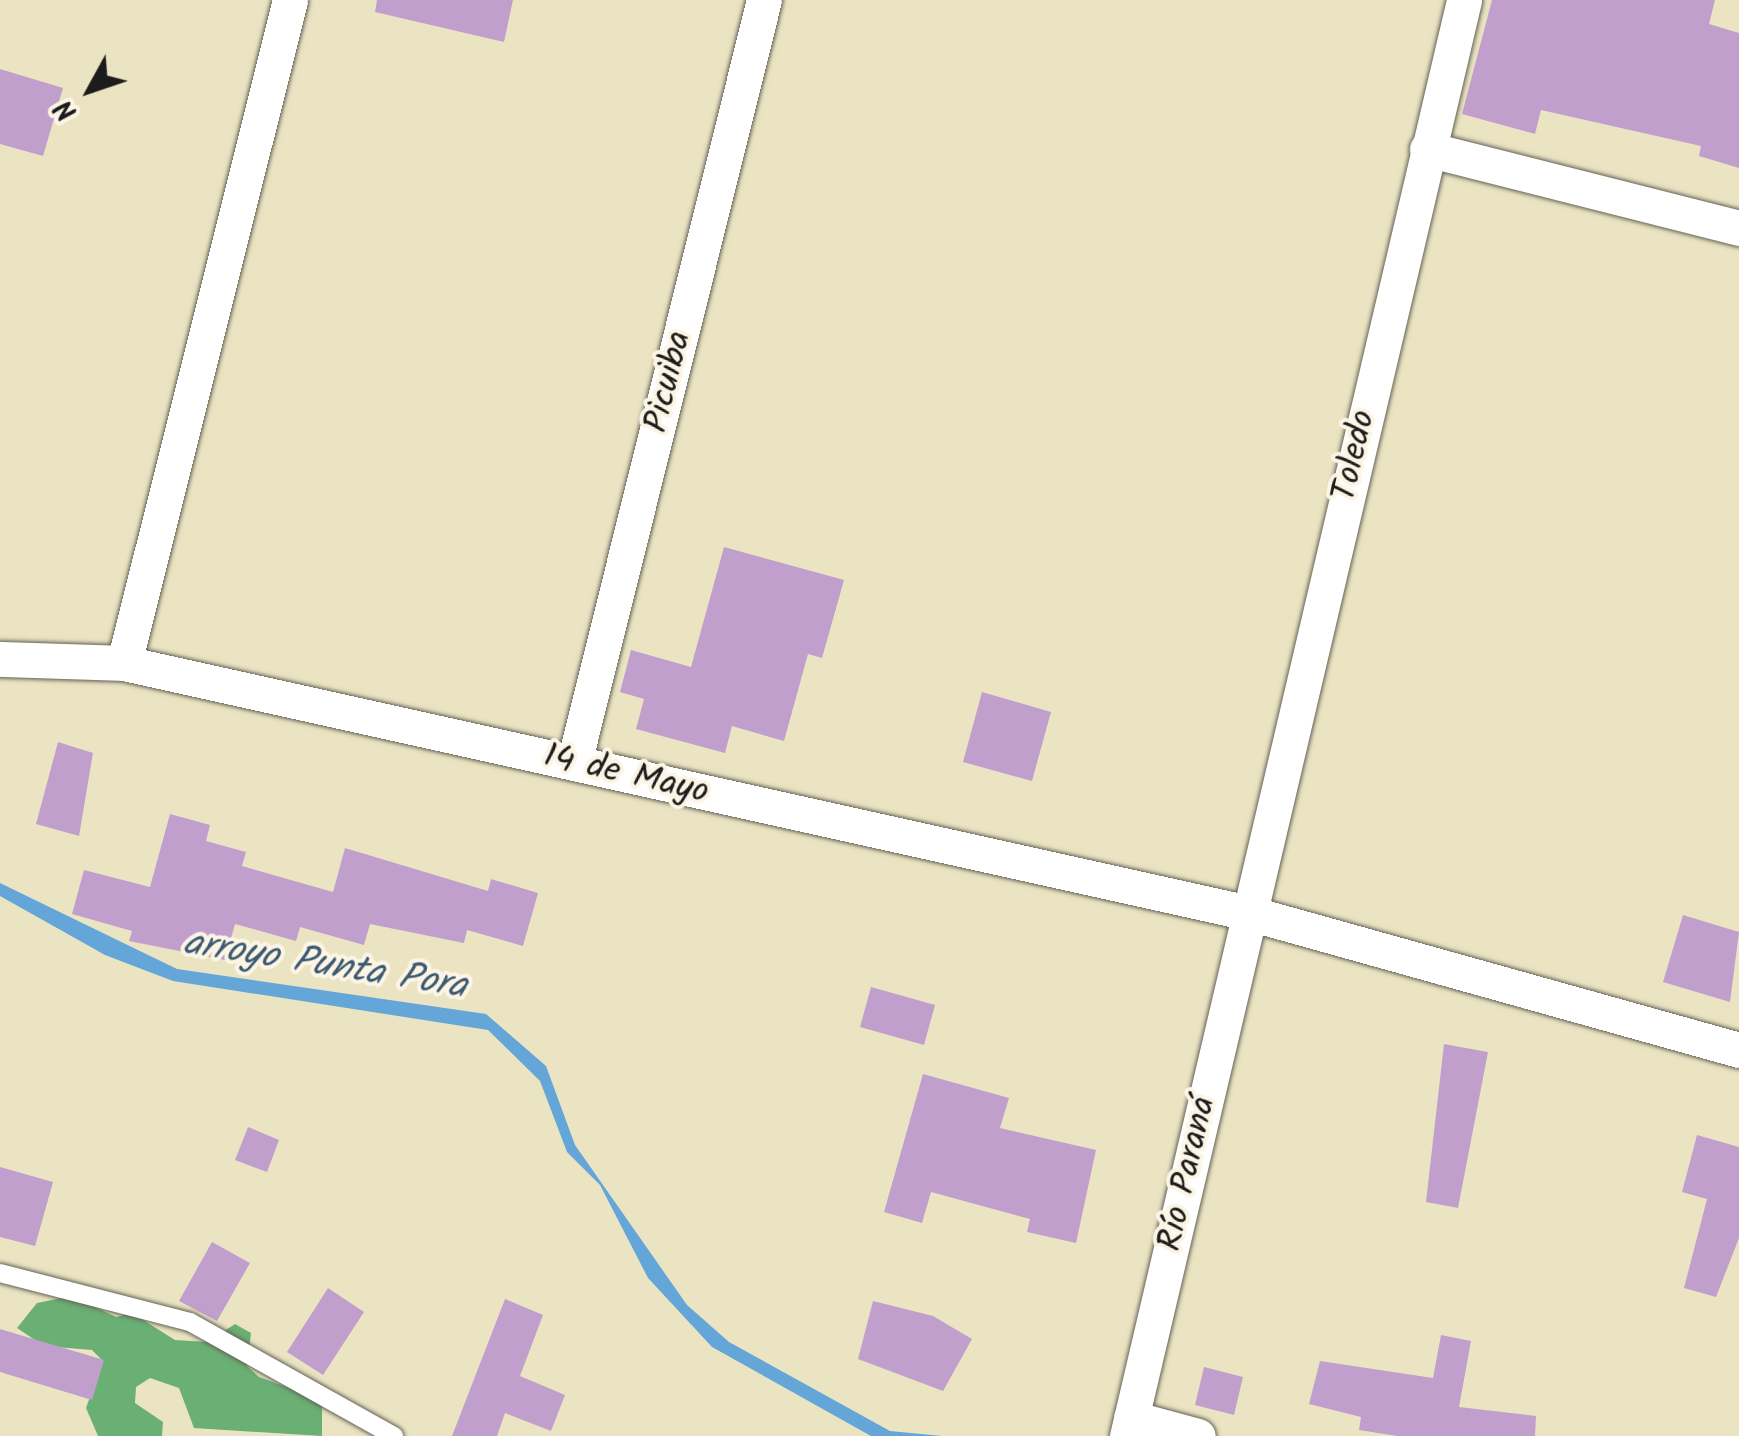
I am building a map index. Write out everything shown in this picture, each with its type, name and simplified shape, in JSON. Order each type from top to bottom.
[{"type":"street","points":[[124,663],[290,0]]},
{"type":"street","name":"Picuiba","points":[[574,763],[764,0]]},
{"type":"street","name":"Toledo","points":[[1248,913],[1464,0]]},
{"type":"street","points":[[1426,149],[1739,228]]},
{"type":"street","name":"14 de Mayo","points":[[0,659],[124,663],[1248,913],[1739,1050]]},
{"type":"street","name":"Río Paraná","points":[[1129,1427],[1248,913]]},
{"type":"street","points":[[1129,1427],[1198,1436]]},
{"type":"lane","points":[[0,1273],[190,1322],[394,1436]]},
{"type":"green space","points":[[72,1296],[116,1317],[132,1313],[175,1340],[208,1342],[235,1324],[251,1333],[247,1366],[259,1377],[322,1400],[322,1436],[194,1428],[179,1388],[150,1378],[136,1387],[135,1403],[163,1422],[162,1436],[98,1436],[86,1408],[103,1361],[92,1350],[44,1346],[17,1328],[37,1303]]},
{"type":"water","points":[[0,883],[177,969],[486,1014],[546,1066],[575,1145],[687,1305],[729,1342],[890,1431],[942,1436],[871,1436],[712,1347],[648,1278],[600,1185],[567,1152],[540,1081],[488,1030],[173,981],[105,955],[0,896]]},
{"type":"building","points":[[377,0],[513,0],[504,42],[375,12]]},
{"type":"building","points":[[1492,0],[1715,0],[1709,24],[1739,33],[1739,168],[1699,156],[1701,146],[1541,110],[1535,134],[1462,114]]},
{"type":"building","points":[[0,69],[63,88],[43,156],[0,144]]},
{"type":"building","points":[[724,547],[844,580],[822,658],[808,654],[784,741],[732,726],[725,753],[636,729],[644,699],[620,692],[631,650],[691,667]]},
{"type":"building","points":[[982,692],[1051,712],[1032,781],[963,762]]},
{"type":"building","points":[[58,742],[93,753],[79,836],[36,824]]},
{"type":"building","points":[[170,814],[210,825],[206,841],[246,852],[242,866],[333,892],[345,848],[488,891],[491,879],[538,893],[523,946],[467,930],[464,943],[370,924],[364,945],[300,927],[296,941],[235,924],[225,960],[129,941],[132,931],[72,914],[84,870],[150,887]]},
{"type":"building","points":[[1683,915],[1739,932],[1730,1002],[1663,982]]},
{"type":"building","points":[[871,987],[935,1005],[924,1045],[860,1027]]},
{"type":"building","points":[[1444,1044],[1488,1052],[1458,1208],[1426,1202]]},
{"type":"building","points":[[923,1074],[1009,1098],[1000,1128],[1096,1150],[1076,1243],[1027,1232],[1030,1219],[931,1192],[922,1223],[884,1212]]},
{"type":"building","points":[[248,1127],[279,1140],[267,1172],[235,1160]]},
{"type":"building","points":[[1697,1135],[1739,1147],[1739,1238],[1716,1297],[1684,1288],[1707,1199],[1682,1192]]},
{"type":"building","points":[[0,1167],[53,1182],[35,1246],[0,1237]]},
{"type":"building","points":[[212,1242],[250,1263],[217,1321],[179,1301]]},
{"type":"building","points":[[328,1288],[364,1312],[323,1375],[287,1352]]},
{"type":"building","points":[[505,1299],[543,1315],[520,1376],[565,1395],[551,1431],[505,1413],[497,1436],[452,1436]]},
{"type":"building","points":[[873,1301],[933,1316],[972,1339],[943,1391],[858,1359]]},
{"type":"building","points":[[0,1329],[104,1360],[92,1400],[0,1372]]},
{"type":"building","points":[[1441,1335],[1471,1341],[1459,1407],[1536,1416],[1535,1436],[1397,1436],[1359,1430],[1361,1417],[1309,1404],[1320,1361],[1433,1378]]},
{"type":"building","points":[[1204,1367],[1243,1377],[1234,1415],[1195,1405]]},
{"type":"water label","name":"arroyo Punta Pora","points":[[325,966]]}]
